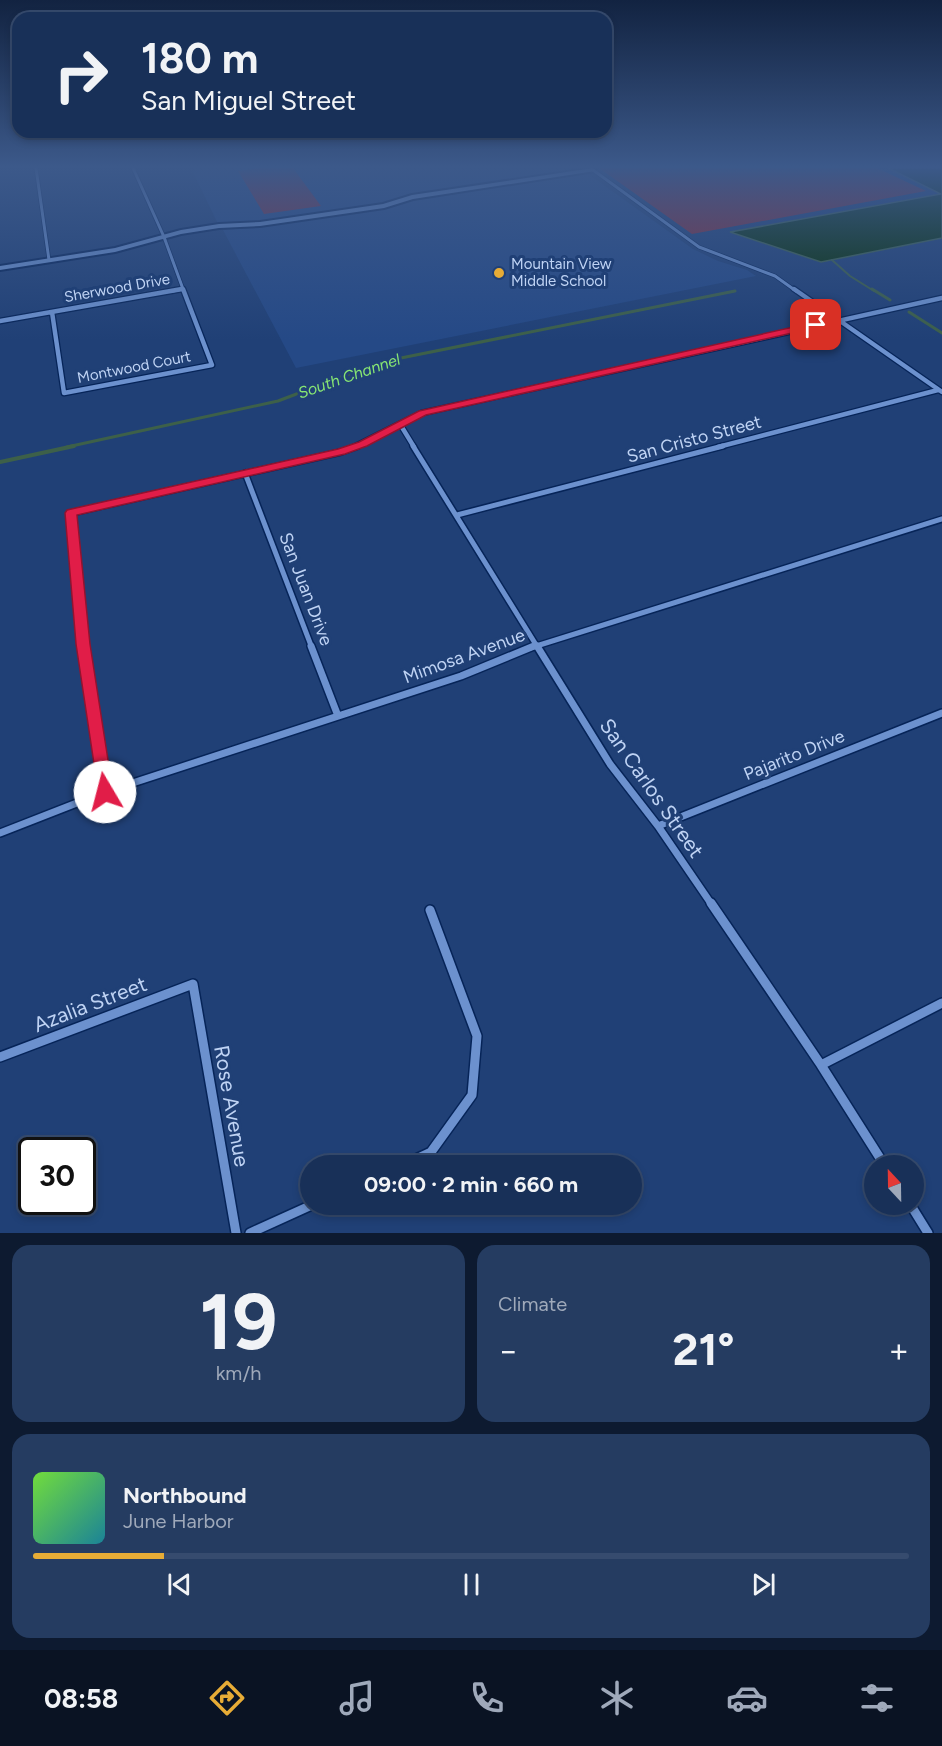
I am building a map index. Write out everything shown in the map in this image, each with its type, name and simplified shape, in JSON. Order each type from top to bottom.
[{"type":"street","points":[[44,226],[49,260]]},
{"type":"street","name":"Sherwood Drive","points":[[0,321],[183,289],[159,226]]},
{"type":"street","points":[[0,268],[115,250],[164,237],[215,227],[237,226]]},
{"type":"street","points":[[670,226],[699,247],[775,276],[940,391]]},
{"type":"street","name":"Montwood Court","points":[[52,312],[64,393],[212,365],[183,289]]},
{"type":"street","points":[[105,792],[83,644],[71,513],[341,452],[363,444],[422,413],[942,297]]},
{"type":"street","name":"San Cristo Street","points":[[457,515],[940,391]]},
{"type":"street","name":"San Carlos Street","points":[[400,424],[610,764],[658,826],[820,1065],[878,1155]]},
{"type":"street","name":"San Juan Drive","points":[[245,473],[338,716]]},
{"type":"street","name":"Mimosa Avenue","points":[[0,833],[105,792],[461,676],[537,645],[942,519]]},
{"type":"street","name":"Pajarito Drive","points":[[658,826],[942,713]]},
{"type":"street","points":[[425,1155],[431,1152],[472,1095],[477,1036],[430,910]]},
{"type":"street","name":"Azalia Street","points":[[0,1057],[193,984]]},
{"type":"street","name":"Rose Avenue","points":[[193,984],[236,1233]]},
{"type":"street","points":[[820,1065],[942,1003]]},
{"type":"street","points":[[250,1233],[300,1210]]},
{"type":"street","points":[[917,1215],[928,1233]]},
{"type":"shaded area","name":"Mountain View Middle School","points":[[660,226],[693,249],[718,261],[747,270],[756,276],[296,368],[223,230],[260,227]]},
{"type":"shaded area","points":[[680,226],[738,226],[692,234]]},
{"type":"shaded area","points":[[766,226],[942,226],[942,238],[821,262],[730,232]]},
{"type":"waterway","points":[[832,260],[850,276],[874,291]]},
{"type":"waterway","points":[[872,289],[890,300]]},
{"type":"waterway","name":"South Channel","points":[[67,447],[278,401],[381,362],[735,291]]},
{"type":"waterway","points":[[909,312],[942,333]]},
{"type":"waterway","name":"South Channel","points":[[0,462],[74,446]]},
{"type":"place","name":"Mountain View Middle School","points":[[499,273]]},
{"type":"route","points":[[105,792],[83,644],[71,513],[341,452],[363,444],[422,413],[816,325]]}]
